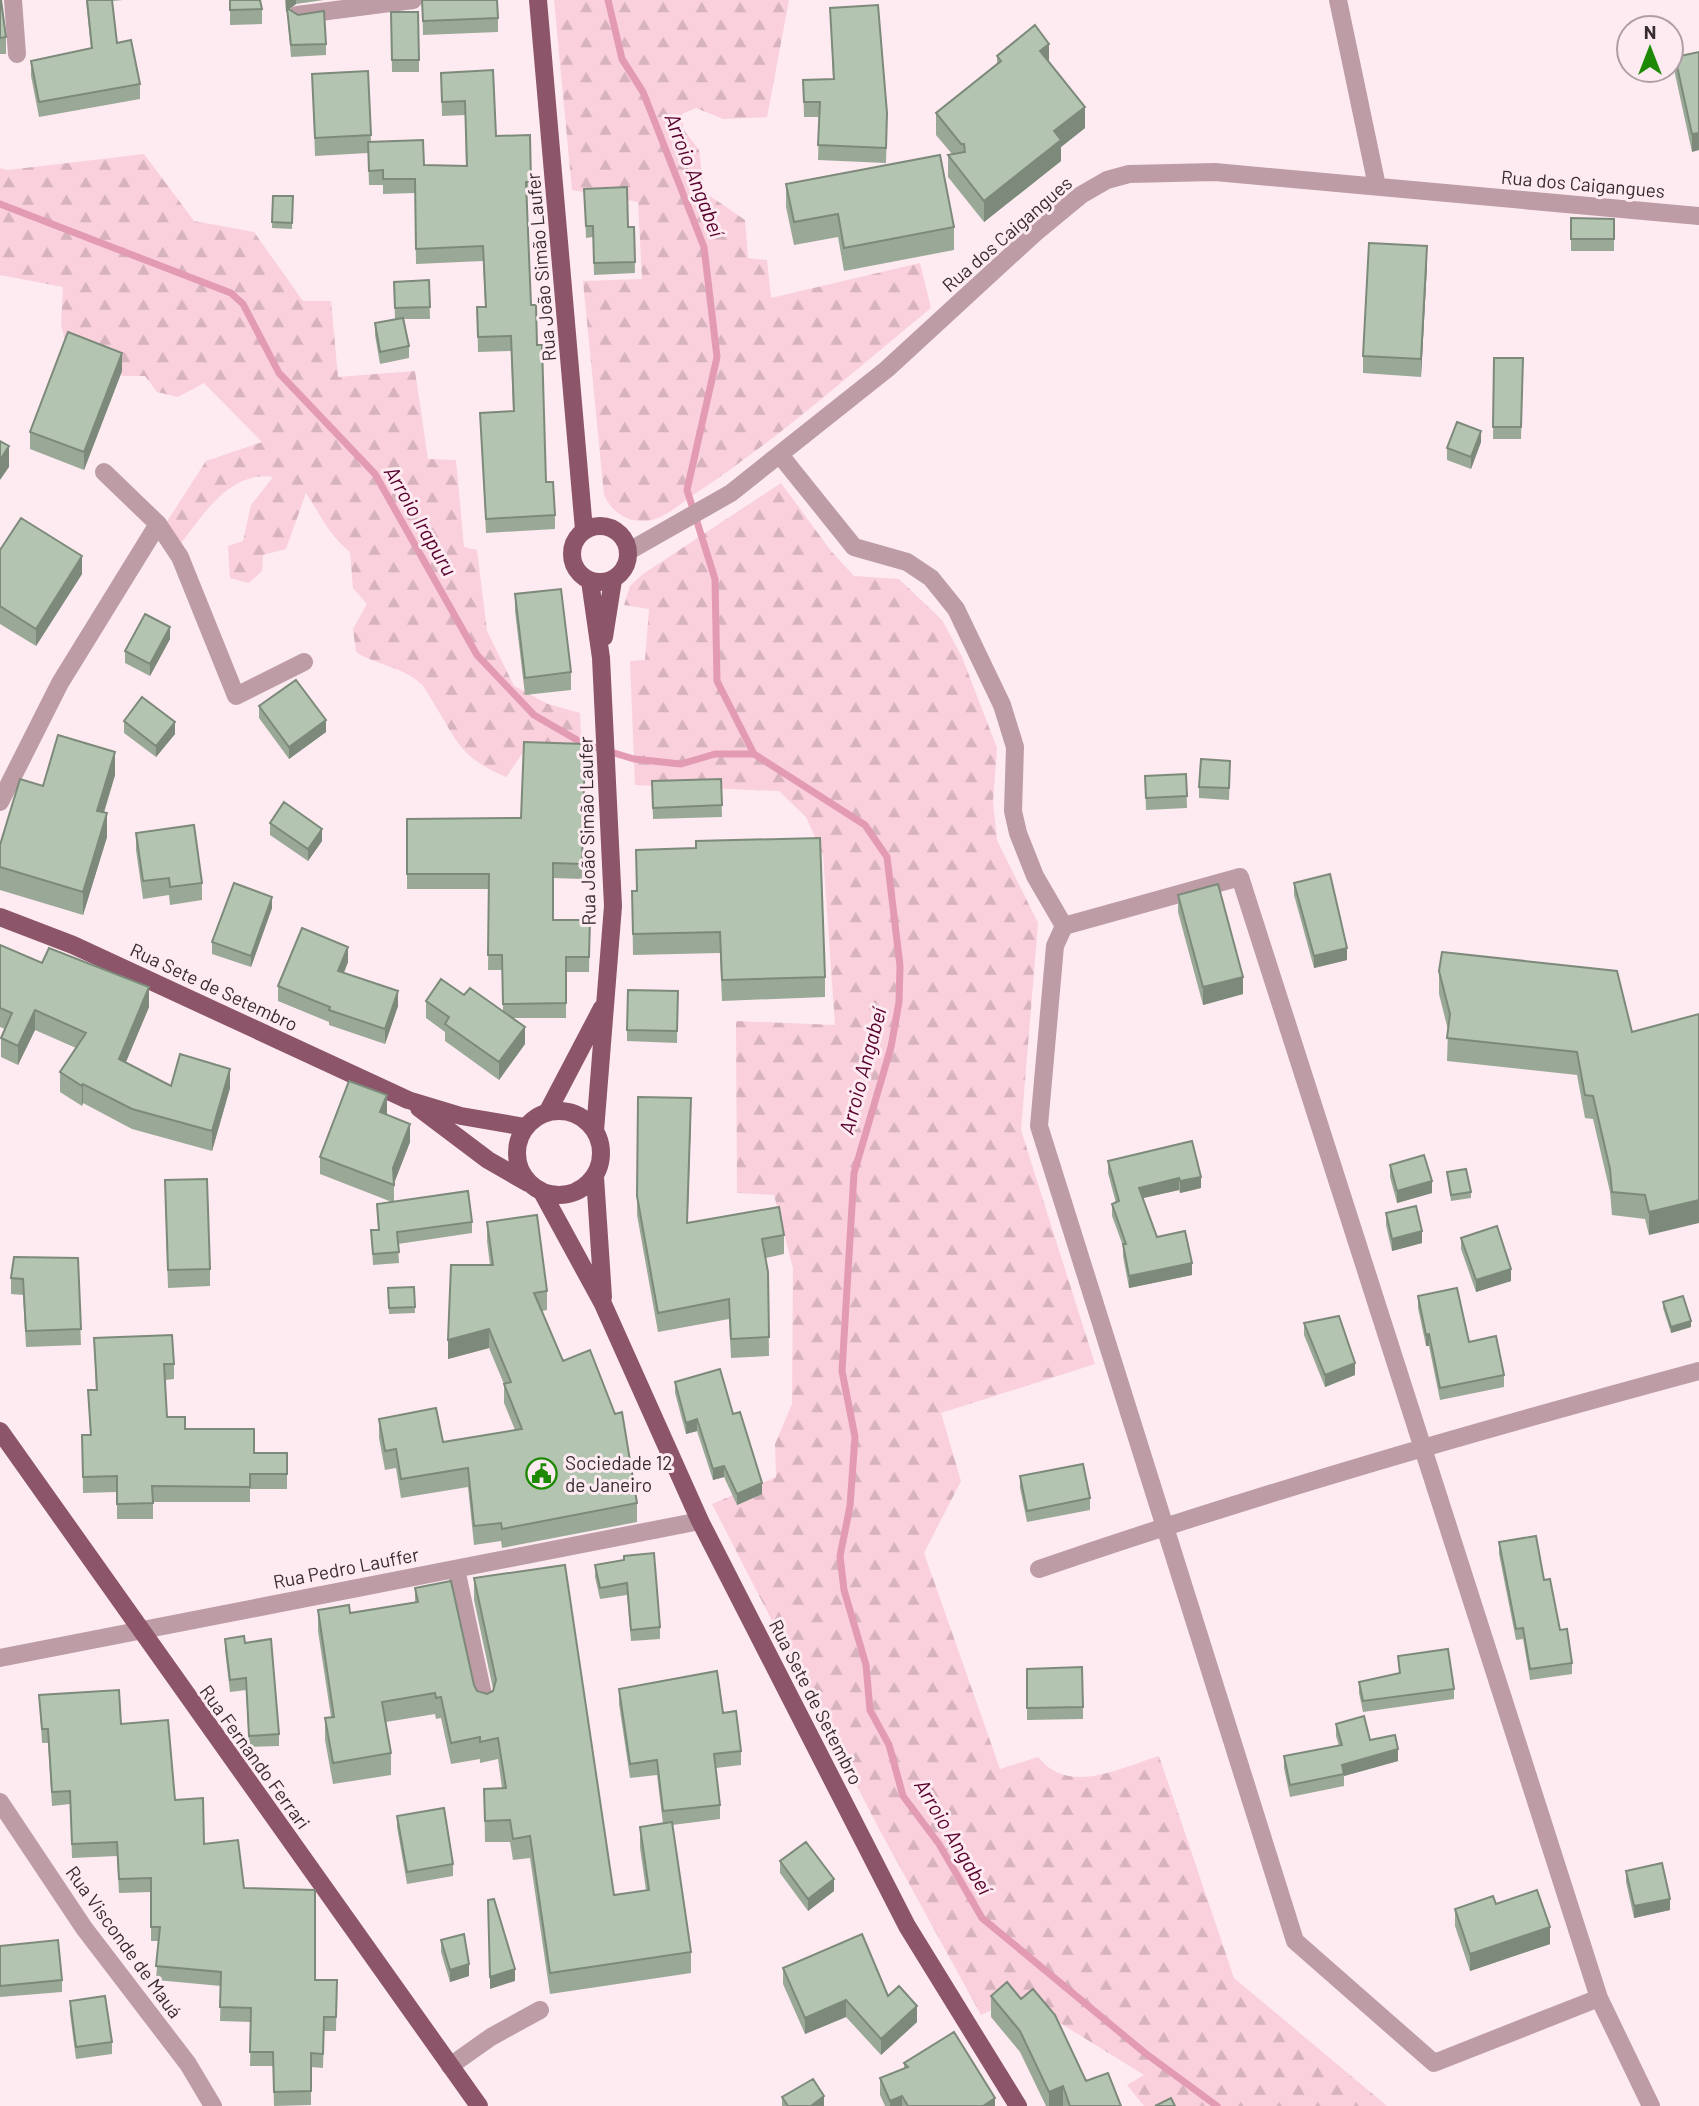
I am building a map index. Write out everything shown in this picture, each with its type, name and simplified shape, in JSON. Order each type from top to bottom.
[{"type":"main road","name":"Rua João Simão Laufer","points":[[538,0],[584,530]]},
{"type":"main road","points":[[595,526],[617,531],[629,551],[628,562],[613,580],[590,581],[580,574],[573,564],[571,551],[584,530],[595,526]]},
{"type":"main road","name":"Rua João Simão Laufer","points":[[601,658],[613,580]]},
{"type":"main road","name":"Rua João Simão Laufer","points":[[590,581],[601,658],[606,725],[613,906],[595,1131]]},
{"type":"main road","name":"Rua Sete de Setembro","points":[[0,917],[73,945],[408,1100],[461,1116],[525,1127]]},
{"type":"main road","name":"Rua João Simão Laufer","points":[[547,1113],[605,1002]]},
{"type":"main road","name":"Rua Sete de Setembro","points":[[408,1100],[488,1160],[535,1187],[603,1304],[700,1521],[907,1926],[1018,2106]]},
{"type":"main road","points":[[547,1113],[574,1114],[595,1131],[601,1154],[594,1177],[571,1194],[556,1196],[535,1187],[517,1160],[519,1139],[525,1127],[532,1120],[547,1113]]},
{"type":"main road","name":"Rua Sete de Setembro","points":[[594,1177],[603,1304]]},
{"type":"main road","name":"Rua Fernando Ferrari","points":[[0,1431],[138,1630],[479,2106]]},
{"type":"street","points":[[13,0],[17,54]]},
{"type":"street","points":[[297,15],[414,0]]},
{"type":"street","points":[[1338,0],[1377,186]]},
{"type":"street","name":"Rua dos Caigangues","points":[[629,551],[731,493],[780,455],[887,369],[1035,233],[1082,195],[1107,180],[1156,171],[1215,172],[1699,216]]},
{"type":"street","points":[[780,455],[854,547],[907,562],[931,578],[956,609],[1002,705],[1015,747],[1013,811],[1017,833],[1035,876],[1064,926]]},
{"type":"street","points":[[104,472],[180,557],[236,696],[304,662]]},
{"type":"street","points":[[0,802],[60,682],[154,531]]},
{"type":"street","points":[[1064,926],[1240,877],[1599,1998],[1651,2106]]},
{"type":"street","points":[[1064,926],[1055,946],[1039,1126],[1167,1525],[1295,1941],[1434,2063],[1599,1998]]},
{"type":"street","points":[[1039,1569],[1167,1525],[1424,1446],[1699,1371]]},
{"type":"street","name":"Rua Pedro Lauffer","points":[[0,1658],[700,1521]]},
{"type":"street","points":[[456,1569],[485,1704]]},
{"type":"street","name":"Rua Visconde de Mauá","points":[[0,1802],[84,1928],[188,2064],[213,2106]]},
{"type":"street","points":[[450,2066],[491,2038],[540,2010]]},
{"type":"green space","points":[[554,0],[789,0],[767,117],[723,119],[696,108],[682,114],[683,129],[699,150],[704,192],[745,220],[748,258],[767,260],[771,298],[920,263],[931,308],[755,452],[671,511],[652,520],[626,518],[611,506],[604,495],[583,281],[642,279],[638,202],[572,190]]},
{"type":"green space","points":[[144,154],[194,221],[254,232],[303,301],[331,301],[338,377],[415,371],[428,459],[456,460],[464,547],[477,550],[487,631],[514,686],[548,704],[580,713],[582,763],[527,747],[506,777],[491,770],[463,748],[420,683],[406,673],[356,652],[353,629],[367,604],[353,588],[350,552],[331,532],[306,493],[286,549],[263,555],[262,571],[249,583],[230,578],[228,546],[243,541],[251,505],[273,477],[242,481],[229,489],[206,511],[177,548],[164,526],[206,461],[262,442],[204,383],[178,397],[157,392],[145,376],[123,376],[68,350],[61,325],[63,287],[0,275],[0,168],[8,170]]},
{"type":"green space","points":[[781,483],[831,551],[854,576],[899,579],[942,620],[962,657],[997,748],[993,802],[997,840],[1038,923],[1021,1130],[1095,1364],[941,1413],[961,1481],[924,1553],[1000,1769],[1038,1757],[1050,1769],[1064,1775],[1095,1776],[1159,1756],[1234,1978],[1387,2106],[1144,2106],[1127,2085],[1144,2075],[1018,1997],[981,2015],[878,1827],[712,1504],[776,1477],[775,1444],[792,1404],[793,1268],[774,1195],[737,1193],[736,1021],[835,1025],[823,855],[806,817],[779,791],[635,785],[630,661],[645,660],[649,609],[624,605],[630,586],[643,574]]},
{"type":"building","points":[[0,0],[6,37],[0,38]]},
{"type":"building","points":[[87,0],[112,0],[117,43],[131,40],[140,84],[39,102],[31,61],[92,48]]},
{"type":"building","points":[[230,0],[260,0],[262,9],[230,10]]},
{"type":"building","points":[[422,0],[497,0],[498,18],[423,21]]},
{"type":"building","points":[[878,5],[887,113],[886,148],[818,145],[820,102],[804,102],[803,80],[834,79],[830,8]]},
{"type":"building","points":[[287,8],[298,15],[324,11],[326,44],[291,45]]},
{"type":"building","points":[[391,12],[418,12],[419,60],[392,60]]},
{"type":"building","points":[[1035,25],[1049,44],[1040,51],[1085,107],[1054,131],[1061,140],[984,201],[948,155],[965,152],[964,144],[961,144],[936,113],[1001,61],[997,56]]},
{"type":"building","points":[[1699,52],[1699,133],[1692,134],[1681,84],[1685,84],[1685,55]]},
{"type":"building","points":[[493,70],[496,136],[530,135],[531,182],[526,182],[531,305],[536,305],[537,345],[542,345],[546,482],[553,482],[555,515],[486,519],[480,413],[514,411],[511,336],[478,337],[477,307],[486,307],[483,246],[416,249],[415,179],[383,179],[383,170],[369,171],[368,142],[423,140],[424,165],[467,166],[465,101],[442,102],[441,73]]},
{"type":"building","points":[[368,71],[371,135],[315,138],[312,74]]},
{"type":"building","points":[[940,155],[954,227],[844,248],[838,214],[794,222],[786,184]]},
{"type":"building","points":[[627,187],[628,227],[634,227],[635,262],[594,263],[593,226],[586,226],[584,189]]},
{"type":"building","points":[[273,196],[293,196],[292,223],[272,222]]},
{"type":"building","points":[[1571,218],[1614,219],[1614,239],[1571,239]]},
{"type":"building","points":[[1369,243],[1427,246],[1421,359],[1363,356]]},
{"type":"building","points":[[429,280],[430,307],[395,308],[394,282]]},
{"type":"building","points":[[403,318],[409,346],[380,352],[375,323]]},
{"type":"building","points":[[68,332],[122,353],[84,452],[30,432]]},
{"type":"building","points":[[1494,358],[1523,358],[1521,427],[1493,427]]},
{"type":"building","points":[[1457,422],[1481,431],[1471,457],[1447,448]]},
{"type":"building","points":[[0,441],[9,446],[0,460]]},
{"type":"building","points":[[21,518],[82,556],[36,629],[0,606],[0,550]]},
{"type":"building","points":[[561,589],[571,672],[525,678],[515,594]]},
{"type":"building","points":[[145,614],[170,627],[150,664],[125,651]]},
{"type":"building","points":[[296,680],[326,720],[289,747],[259,706]]},
{"type":"building","points":[[142,697],[175,722],[156,746],[124,721]]},
{"type":"building","points":[[58,735],[115,752],[97,811],[107,813],[83,892],[0,867],[0,845],[20,779],[43,786]]},
{"type":"building","points":[[524,742],[585,744],[582,864],[553,863],[553,920],[590,920],[589,957],[566,957],[566,1003],[503,1004],[502,955],[488,955],[489,874],[407,874],[407,819],[521,818]]},
{"type":"building","points":[[1201,759],[1230,761],[1229,788],[1199,787]]},
{"type":"building","points":[[1186,774],[1187,796],[1146,798],[1145,776]]},
{"type":"building","points":[[721,779],[722,805],[653,808],[652,781]]},
{"type":"building","points":[[284,802],[322,829],[308,849],[270,823]]},
{"type":"building","points":[[194,825],[202,883],[170,887],[169,878],[143,881],[136,833]]},
{"type":"building","points":[[820,838],[825,977],[722,980],[720,932],[633,934],[632,891],[637,891],[636,850],[696,848],[696,841]]},
{"type":"building","points":[[1330,874],[1347,948],[1314,956],[1294,883]]},
{"type":"building","points":[[234,883],[272,897],[251,956],[212,942]]},
{"type":"building","points":[[1218,884],[1243,977],[1203,987],[1178,895]]},
{"type":"building","points":[[302,928],[348,947],[338,971],[398,991],[385,1029],[329,1010],[330,1007],[278,986]]},
{"type":"building","points":[[0,945],[42,963],[49,948],[149,987],[119,1059],[171,1086],[180,1054],[230,1069],[212,1131],[132,1109],[83,1084],[82,1086],[60,1072],[86,1033],[35,1010],[18,1046],[1,1038],[12,1013],[0,1008]]},
{"type":"building","points":[[1442,952],[1617,971],[1632,1032],[1699,1014],[1699,1200],[1649,1212],[1645,1195],[1612,1192],[1610,1169],[1593,1096],[1585,1095],[1577,1052],[1447,1038],[1450,1014],[1439,971]]},
{"type":"building","points":[[441,979],[464,995],[470,988],[525,1027],[499,1062],[445,1024],[449,1017],[426,1001]]},
{"type":"building","points":[[628,990],[678,991],[677,1031],[627,1030]]},
{"type":"building","points":[[349,1081],[387,1095],[380,1112],[410,1124],[393,1168],[394,1185],[320,1157]]},
{"type":"building","points":[[638,1097],[691,1098],[687,1223],[779,1207],[784,1235],[762,1239],[768,1272],[769,1337],[731,1339],[729,1299],[658,1313],[637,1196]]},
{"type":"building","points":[[1192,1141],[1201,1177],[1180,1181],[1179,1178],[1139,1188],[1157,1237],[1185,1231],[1192,1263],[1129,1276],[1123,1244],[1126,1244],[1112,1204],[1119,1201],[1108,1161]]},
{"type":"building","points":[[1424,1155],[1432,1181],[1397,1191],[1390,1165]]},
{"type":"building","points":[[1466,1169],[1471,1192],[1451,1195],[1447,1172]]},
{"type":"building","points":[[207,1179],[210,1269],[168,1270],[165,1180]]},
{"type":"building","points":[[468,1191],[472,1222],[397,1232],[399,1252],[373,1254],[371,1230],[379,1230],[377,1204]]},
{"type":"building","points":[[1416,1206],[1422,1231],[1392,1239],[1386,1213]]},
{"type":"building","points":[[537,1215],[547,1291],[534,1293],[563,1361],[590,1350],[615,1414],[622,1412],[637,1503],[502,1529],[501,1523],[474,1526],[468,1468],[401,1479],[396,1449],[385,1451],[379,1419],[436,1408],[443,1442],[522,1429],[504,1384],[511,1382],[489,1329],[448,1340],[451,1265],[493,1265],[487,1222]]},
{"type":"building","points":[[1497,1226],[1511,1269],[1476,1280],[1461,1238]]},
{"type":"building","points":[[14,1257],[78,1258],[81,1329],[26,1331],[23,1279],[11,1278]]},
{"type":"building","points":[[414,1287],[415,1307],[389,1308],[388,1288]]},
{"type":"building","points":[[1457,1288],[1469,1342],[1496,1336],[1504,1375],[1440,1388],[1418,1296]]},
{"type":"building","points":[[1683,1296],[1691,1321],[1671,1327],[1663,1302]]},
{"type":"building","points":[[1339,1316],[1355,1363],[1325,1375],[1304,1323]]},
{"type":"building","points":[[172,1335],[174,1364],[164,1364],[167,1417],[185,1417],[185,1429],[254,1429],[254,1453],[287,1453],[287,1474],[250,1474],[250,1487],[152,1486],[153,1503],[117,1504],[117,1476],[83,1477],[82,1435],[91,1435],[88,1390],[97,1390],[94,1338]]},
{"type":"building","points":[[720,1369],[733,1414],[740,1412],[762,1483],[737,1494],[724,1466],[713,1469],[697,1419],[686,1423],[675,1382]]},
{"type":"building","points":[[1083,1464],[1090,1498],[1027,1511],[1020,1476]]},
{"type":"building","points":[[1536,1536],[1544,1580],[1550,1579],[1560,1630],[1567,1629],[1572,1663],[1530,1669],[1523,1628],[1516,1629],[1499,1542]]},
{"type":"building","points":[[654,1553],[660,1627],[631,1630],[627,1583],[600,1588],[595,1565],[624,1560],[624,1556]]},
{"type":"building","points":[[565,1565],[614,1895],[649,1890],[640,1827],[672,1822],[691,1952],[550,1973],[530,1836],[513,1839],[510,1820],[485,1821],[484,1789],[506,1788],[498,1738],[480,1742],[480,1737],[451,1743],[441,1697],[436,1698],[435,1693],[382,1702],[391,1753],[333,1763],[325,1718],[334,1717],[318,1610],[349,1605],[350,1613],[418,1602],[415,1588],[451,1581],[474,1685],[477,1691],[487,1694],[493,1691],[496,1680],[474,1578]]},
{"type":"building","points":[[244,1636],[245,1643],[271,1639],[279,1734],[249,1736],[246,1678],[230,1680],[225,1639]]},
{"type":"building","points":[[1448,1649],[1454,1689],[1363,1701],[1359,1682],[1400,1673],[1398,1656]]},
{"type":"building","points":[[1082,1667],[1083,1707],[1027,1708],[1027,1669]]},
{"type":"building","points":[[717,1671],[723,1713],[736,1711],[741,1751],[714,1754],[720,1805],[663,1811],[657,1760],[630,1764],[619,1689]]},
{"type":"building","points":[[119,1690],[121,1724],[168,1720],[175,1800],[203,1798],[204,1844],[238,1840],[244,1888],[315,1890],[315,1980],[337,1980],[336,2017],[324,2017],[323,2054],[311,2053],[311,2091],[274,2092],[273,2052],[250,2052],[251,2008],[220,2007],[221,1972],[156,1966],[160,1927],[151,1927],[151,1878],[119,1879],[117,1842],[72,1844],[70,1791],[52,1792],[48,1729],[42,1729],[39,1695]]},
{"type":"building","points":[[1364,1716],[1370,1740],[1395,1735],[1398,1749],[1342,1765],[1344,1774],[1290,1785],[1284,1756],[1342,1745],[1336,1724]]},
{"type":"building","points":[[444,1808],[453,1864],[407,1872],[397,1816]]},
{"type":"building","points":[[806,1842],[834,1879],[808,1899],[780,1861]]},
{"type":"building","points":[[1662,1863],[1670,1899],[1634,1906],[1626,1871]]},
{"type":"building","points":[[1537,1890],[1550,1927],[1470,1954],[1455,1909],[1493,1896],[1496,1904]]},
{"type":"building","points":[[494,1899],[515,1969],[490,1977],[488,1900]]},
{"type":"building","points":[[464,1934],[469,1964],[450,1970],[441,1940]]},
{"type":"building","points":[[862,1934],[888,1996],[899,1986],[917,2006],[881,2039],[846,2000],[805,2018],[783,1968]]},
{"type":"building","points":[[58,1940],[62,1980],[0,1986],[0,1946]]},
{"type":"building","points":[[1007,1982],[1021,1999],[1033,1989],[1055,2015],[1086,2081],[1108,2073],[1121,2106],[1070,2106],[1063,2086],[1049,2092],[1020,2031],[991,1996]]},
{"type":"building","points":[[105,1996],[112,2042],[76,2047],[70,2001]]},
{"type":"building","points":[[954,2032],[995,2098],[983,2106],[908,2106],[902,2096],[890,2101],[880,2078],[908,2067],[904,2063]]},
{"type":"building","points":[[813,2079],[824,2096],[811,2106],[788,2106],[782,2097]]},
{"type":"building","points":[[1171,2098],[1175,2106],[1155,2106]]},
{"type":"waterway","name":"Arroio Angabeí","points":[[608,0],[622,59],[643,92],[704,247],[717,357],[687,490],[715,579],[717,681],[754,754],[865,825],[887,857],[900,966],[899,1002],[891,1047],[854,1173],[842,1371],[855,1437],[850,1506],[840,1556],[844,1590],[866,1665],[870,1710],[889,1745],[903,1796],[939,1844],[982,1918],[1145,2053],[1217,2106]]},
{"type":"waterway","name":"Arroio Irapuru","points":[[0,204],[231,293],[243,304],[279,373],[375,474],[477,655],[534,715],[584,744],[634,759],[681,764],[715,754],[754,754]]},
{"type":"place","name":"Sociedade 12 de Janeiro","points":[[542,1474]]}]
